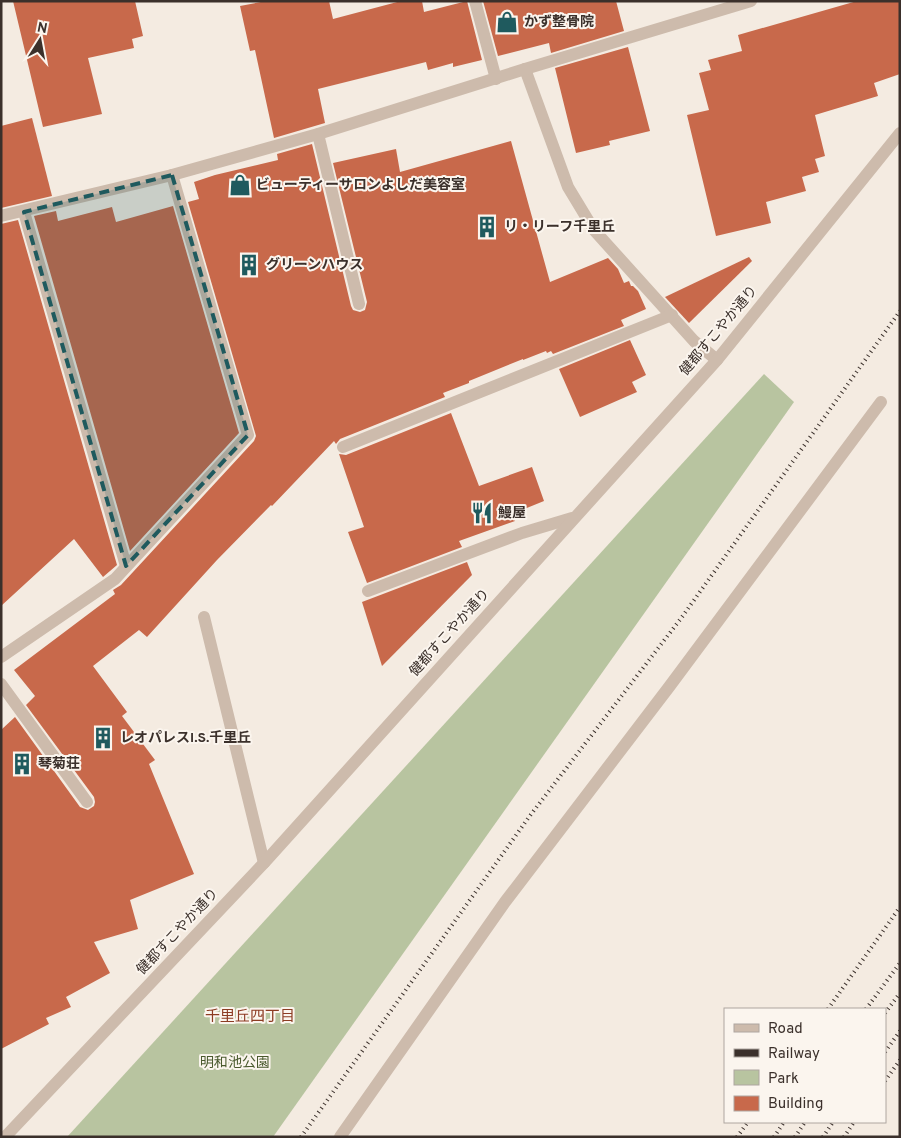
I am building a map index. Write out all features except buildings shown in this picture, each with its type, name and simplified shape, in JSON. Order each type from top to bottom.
[{"type":"street","points":[[475,1],[496,79]]},
{"type":"street","points":[[1,216],[172,175],[318,134],[751,1]]},
{"type":"street","points":[[525,69],[568,186],[589,223],[694,341],[716,360]]},
{"type":"street","name":"健都すこやか通り","points":[[4,1137],[264,863],[716,360],[900,133]]},
{"type":"street","points":[[318,134],[359,304]]},
{"type":"street","points":[[1,656],[115,579],[248,435],[172,175]]},
{"type":"street","points":[[24,212],[126,566]]},
{"type":"street","points":[[343,447],[672,316]]},
{"type":"street","points":[[340,1137],[506,902],[881,402]]},
{"type":"street","points":[[368,591],[522,534],[574,518]]},
{"type":"street","points":[[204,618],[264,863]]},
{"type":"street","points":[[1,684],[88,802]]},
{"type":"highlighted area","points":[[172,175],[248,435],[126,566],[24,212]]},
{"type":"green space","name":"明和池公園","points":[[764,374],[794,402],[273,1137],[67,1137]]},
{"type":"railway","points":[[301,1137],[529,817],[682,617],[900,311]]},
{"type":"railway","points":[[829,1008],[900,907]]},
{"type":"railway","points":[[867,1008],[900,963]]},
{"type":"railway","points":[[886,1012],[900,993]]},
{"type":"railway","points":[[886,1051],[900,1031]]},
{"type":"railway","points":[[886,1080],[900,1060]]},
{"type":"railway","points":[[737,1137],[747,1123]]},
{"type":"railway","points":[[774,1137],[783,1123]]},
{"type":"railway","points":[[795,1137],[804,1123]]},
{"type":"railway","points":[[823,1137],[832,1123]]},
{"type":"railway","points":[[844,1137],[853,1123]]},
{"type":"place","name":"かず整骨院","points":[[507,22]]},
{"type":"place","name":"ビューティーサロンよしだ美容室","points":[[240,185]]},
{"type":"place","name":"リ・リーフ千里丘","points":[[487,227]]},
{"type":"place","name":"グリーンハウス","points":[[249,265]]},
{"type":"place","name":"鰻屋","points":[[482,513]]},
{"type":"place","name":"レオパレスI.S.千里丘","points":[[103,738]]},
{"type":"place","name":"琴菊荘","points":[[22,764]]},
{"type":"district","name":"千里丘四丁目","points":[[250,1017]]}]
